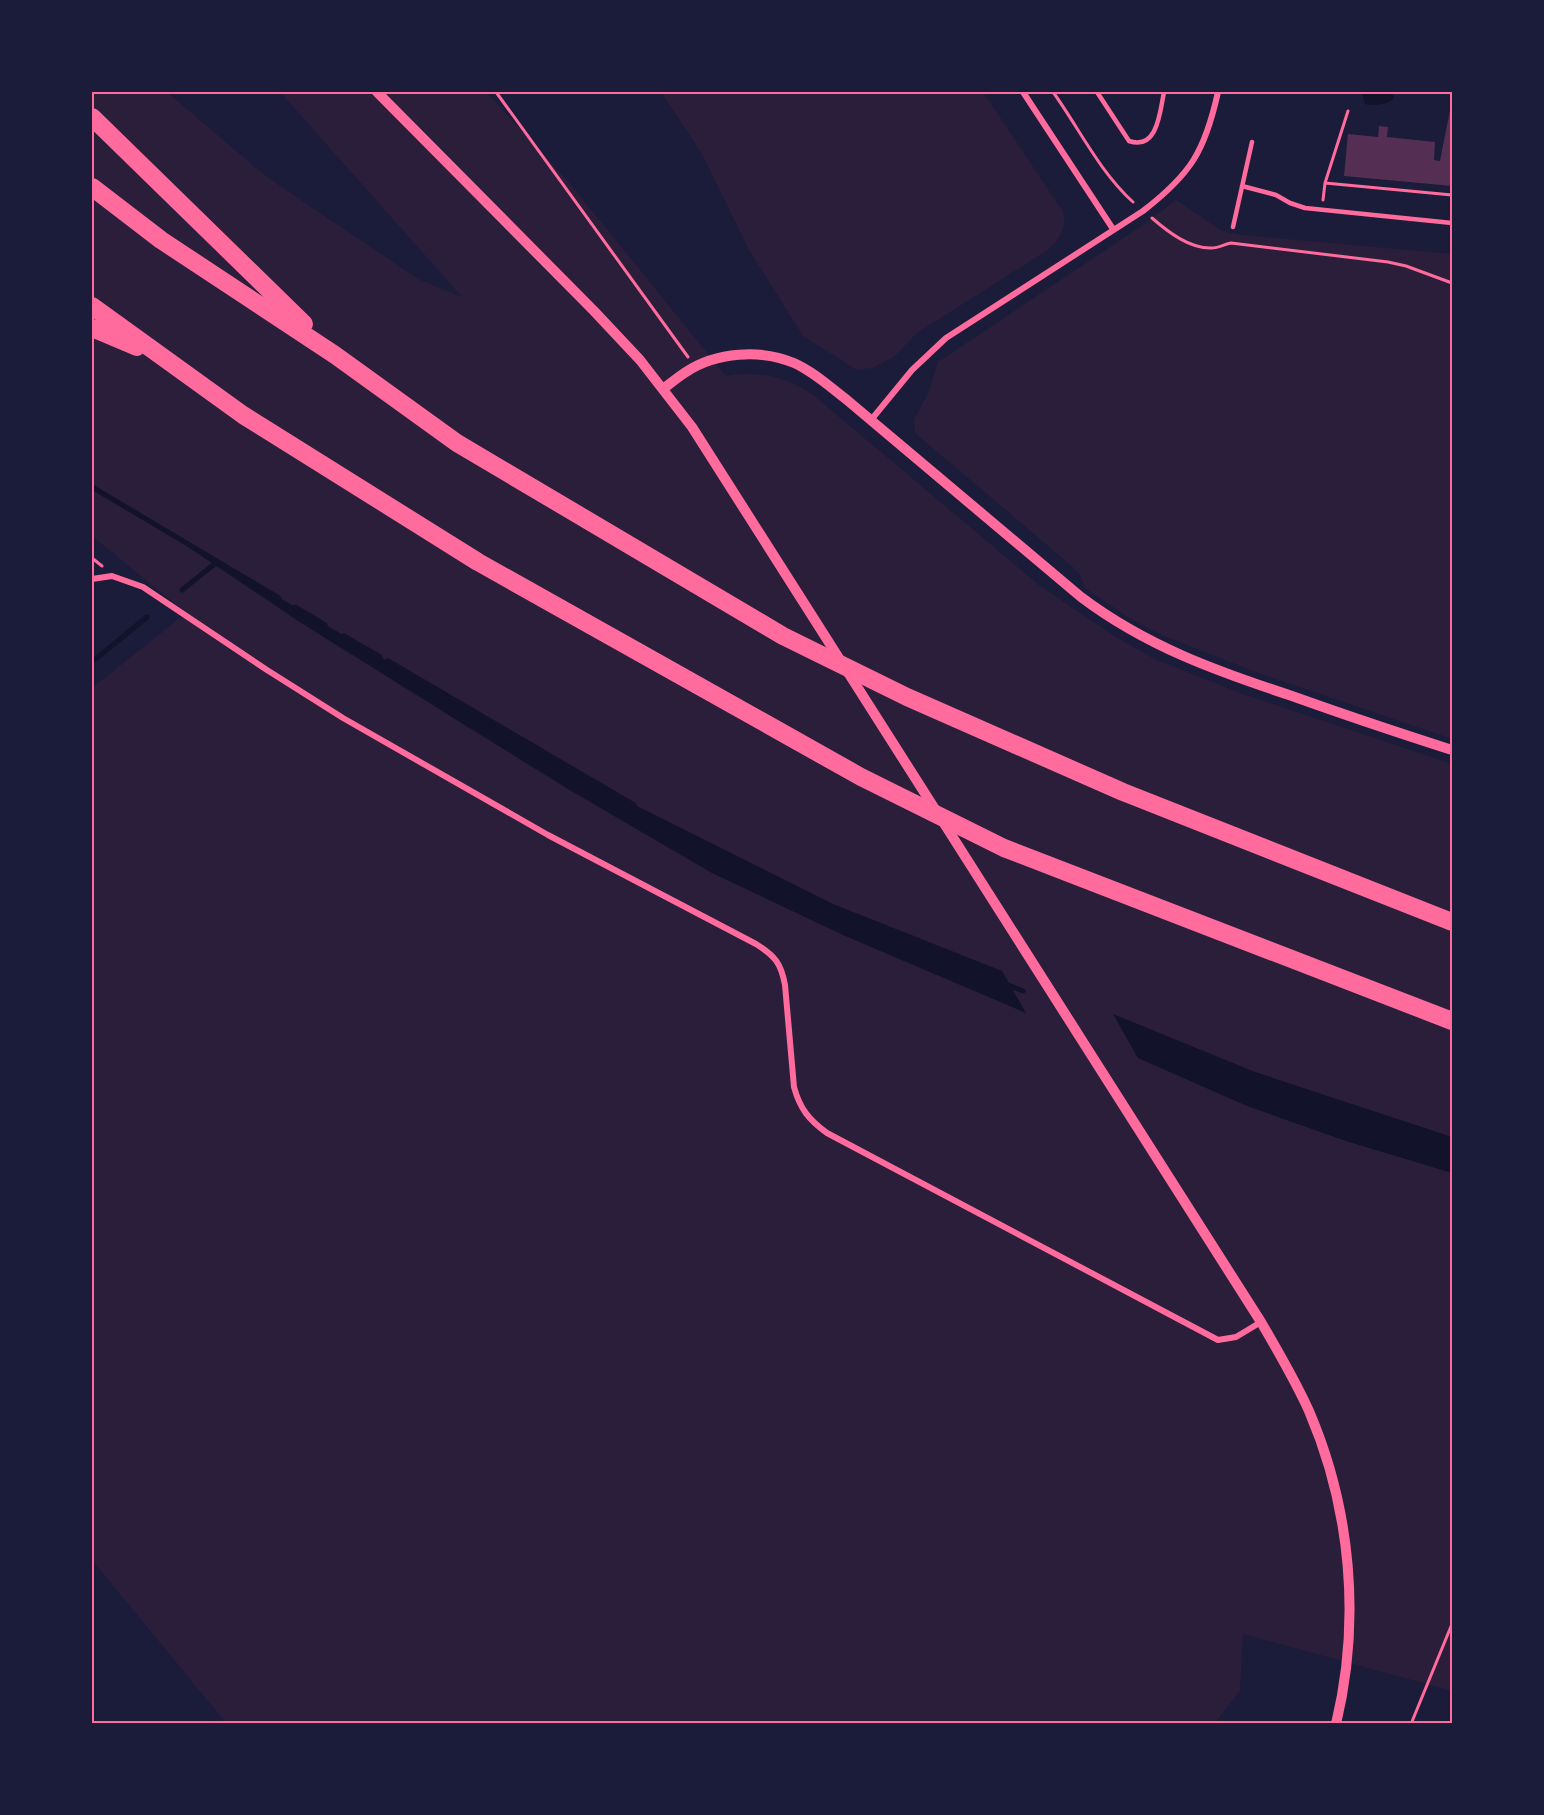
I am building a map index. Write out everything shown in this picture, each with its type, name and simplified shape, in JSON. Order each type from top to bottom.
[{"type":"highway","points":[[92,117],[335,354]]},
{"type":"highway","points":[[92,187],[160,240],[335,354],[457,443],[783,636],[907,697],[1123,792],[1452,922]]},
{"type":"highway","points":[[92,306],[243,415],[478,562],[861,777],[1004,848],[1452,1021]]},
{"type":"highway","points":[[92,328],[166,360]]},
{"type":"street","points":[[376,92],[594,311],[640,360],[693,427],[1261,1322],[1303,1399],[1323,1448],[1344,1536],[1350,1592],[1348,1651],[1342,1699],[1336,1724]]},
{"type":"street","points":[[1023,92],[1113,229]]},
{"type":"street","points":[[871,420],[912,370],[940,343],[1155,202],[1190,168],[1200,151],[1209,128],[1218,92]]},
{"type":"street","points":[[663,389],[695,367],[714,359],[741,355],[782,359],[793,363],[815,375],[1081,597],[1122,626],[1160,647],[1205,666],[1452,750]]},
{"type":"street","points":[[92,579],[112,576],[143,587],[343,718],[548,835],[746,939],[772,955],[782,969],[785,985],[794,1087],[798,1103],[809,1120],[827,1133],[1218,1340],[1236,1337],[1261,1322]]},
{"type":"lane","points":[[1097,92],[1129,141],[1137,144],[1145,141],[1155,132],[1163,92]]},
{"type":"lane","points":[[1233,227],[1252,142]]},
{"type":"lane","points":[[1242,186],[1276,195],[1305,208],[1452,223]]},
{"type":"path","points":[[496,92],[695,367]]},
{"type":"path","points":[[1053,92],[1115,185],[1133,202]]},
{"type":"path","points":[[1324,198],[1325,183],[1348,111]]},
{"type":"path","points":[[1325,183],[1452,195]]},
{"type":"path","points":[[1152,218],[1163,228],[1189,243],[1212,248],[1231,243],[1388,262],[1406,266],[1452,283]]},
{"type":"path","points":[[1411,1724],[1452,1624]]},
{"type":"shaded area","points":[[92,92],[167,92],[267,177],[418,279],[462,297],[280,92],[486,92],[567,180],[726,376],[749,374],[770,376],[792,383],[812,394],[1039,585],[1114,636],[1155,659],[1243,694],[1452,764],[1452,1691],[1243,1634],[1240,1691],[1215,1723],[226,1723],[92,1560],[92,688],[186,613],[92,536]]},
{"type":"shaded area","points":[[661,92],[983,92],[1063,212],[1063,228],[1048,250],[917,333],[894,357],[872,368],[857,370],[803,336],[749,250],[702,154]]},
{"type":"shaded area","points":[[1362,92],[1393,92],[1394,98],[1381,104],[1365,104]]},
{"type":"shaded area","points":[[1176,200],[1222,231],[1242,235],[1452,254],[1452,739],[1253,671],[1164,636],[1129,618],[1085,588],[1082,578],[1073,567],[915,433],[914,420],[929,391],[938,362],[1143,225]]},
{"type":"shaded area","points":[[160,528],[629,802],[833,904],[1002,971],[1026,1013],[843,935],[712,873],[568,789],[298,621]]},
{"type":"shaded area","points":[[1113,1014],[1255,1072],[1452,1137],[1452,1173],[1346,1141],[1247,1106],[1138,1058]]},
{"type":"building","points":[[1451,105],[1452,186],[1344,176],[1348,134],[1378,137],[1379,126],[1388,127],[1387,137],[1435,142],[1434,160],[1440,161]]},
{"type":"waterway","points":[[92,487],[279,598]]},
{"type":"waterway","points":[[182,590],[217,562]]},
{"type":"waterway","points":[[295,607],[325,625]]},
{"type":"waterway","points":[[92,662],[147,617]]},
{"type":"waterway","points":[[344,636],[380,657]]},
{"type":"waterway","points":[[388,661],[634,805]]},
{"type":"waterway","points":[[1006,984],[1023,991]]}]
